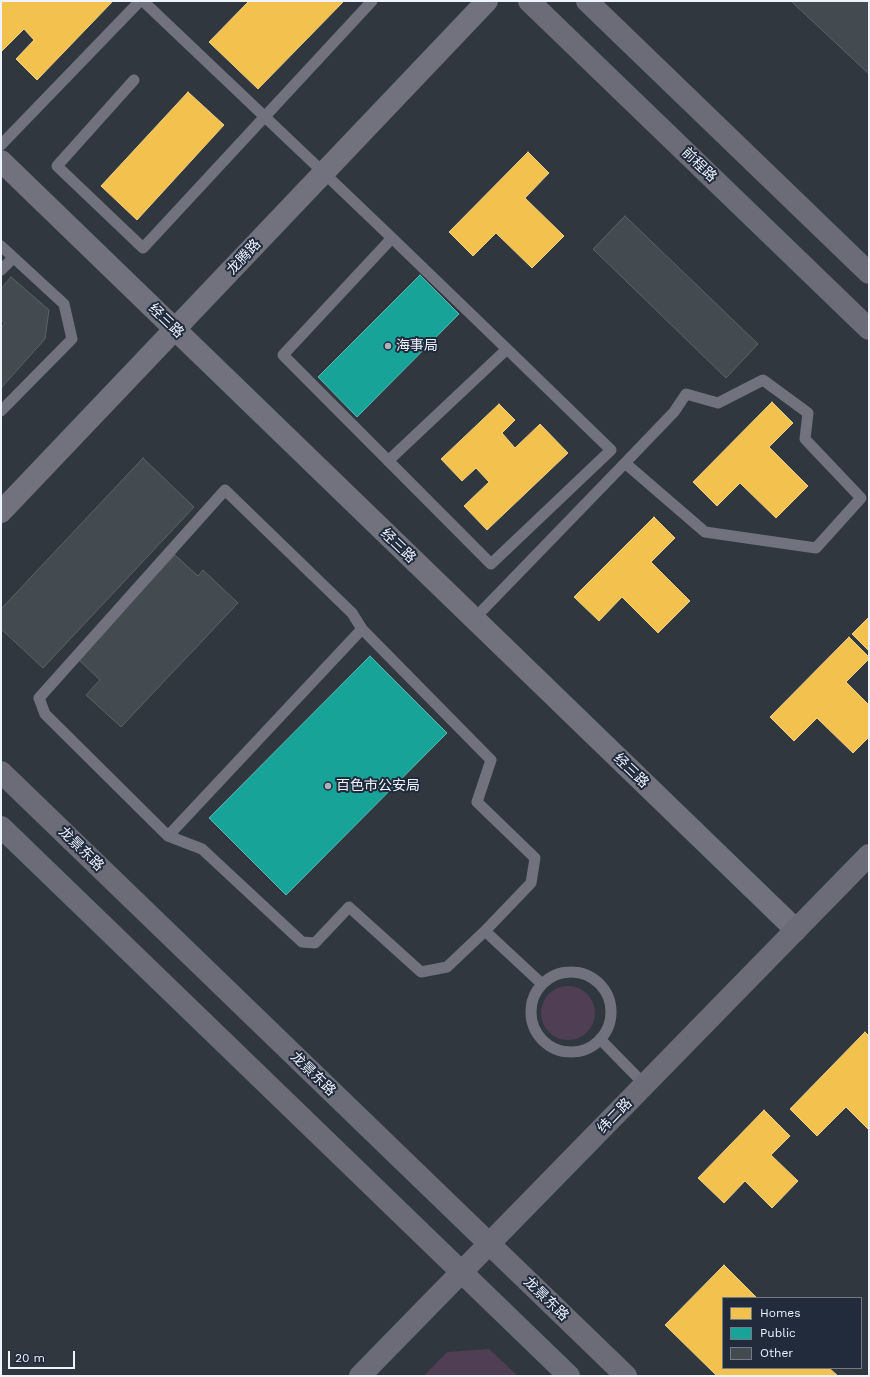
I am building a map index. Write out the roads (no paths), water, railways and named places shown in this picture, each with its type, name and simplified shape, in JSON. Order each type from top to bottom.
[{"type":"main road","name":"前程路","points":[[529,1],[869,329]]},
{"type":"main road","points":[[587,1],[869,273]]},
{"type":"main road","name":"龙景东路","points":[[1,772],[626,1376]]},
{"type":"main road","points":[[1,827],[569,1376]]},
{"type":"main road","name":"纬二路","points":[[360,1376],[869,855]]},
{"type":"street","name":"龙腾路","points":[[1,512],[487,1]]},
{"type":"street","name":"经三路","points":[[1,161],[796,930]]},
{"type":"lane","points":[[1,144],[140,1]]},
{"type":"lane","points":[[143,1],[392,238],[611,450],[491,564],[283,355],[392,238]]},
{"type":"lane","points":[[134,80],[57,166],[143,248],[372,1]]},
{"type":"lane","points":[[1,246],[64,304],[72,339],[1,411]]},
{"type":"lane","points":[[1,270],[13,258]]},
{"type":"lane","points":[[388,461],[507,349]]},
{"type":"lane","points":[[474,619],[674,412],[686,394],[718,403],[763,380],[808,413],[805,439],[861,498],[816,548],[705,532],[625,463]]},
{"type":"lane","points":[[225,490],[352,613],[362,629],[491,760],[477,802],[535,858],[531,883],[485,931],[447,967],[421,972],[349,907],[314,943],[302,942],[202,849],[168,836],[45,714],[39,698],[225,490]]},
{"type":"lane","points":[[168,836],[362,629]]},
{"type":"lane","points":[[485,931],[542,984]]},
{"type":"lane","points":[[569,971],[581,972],[592,977],[601,984],[607,994],[611,1006],[611,1018],[607,1030],[600,1040],[591,1047],[580,1052],[568,1053],[556,1050],[546,1044],[539,1037],[533,1028],[530,1018],[530,1007],[538,988],[546,979],[569,971]]},
{"type":"lane","points":[[600,1040],[645,1085]]},
{"type":"place","name":"海事局","points":[[388,346]]},
{"type":"place","name":"百色市公安局","points":[[328,786]]}]
